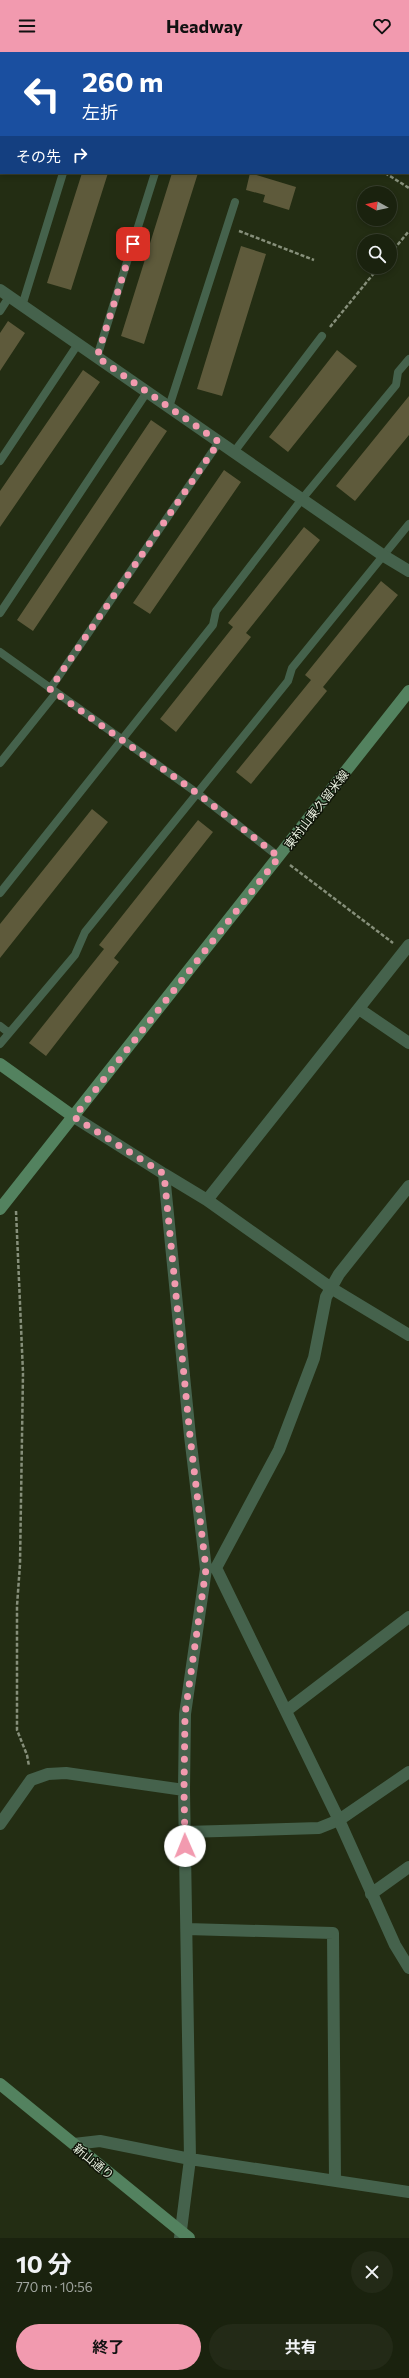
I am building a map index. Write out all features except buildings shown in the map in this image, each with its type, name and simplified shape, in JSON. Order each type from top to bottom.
[{"type":"main road","name":"東村山東久留米線","points":[[0,1209],[409,691]]},
{"type":"main road","points":[[0,1064],[74,1117]]},
{"type":"main road","name":"新山通り","points":[[0,2084],[183,2236]]},
{"type":"street","points":[[5,294],[384,556],[409,571]]},
{"type":"street","points":[[207,1200],[406,948]]},
{"type":"street","points":[[359,1009],[409,1043]]},
{"type":"street","points":[[74,1117],[207,1200],[331,1288],[409,1335]]},
{"type":"street","points":[[164,1174],[190,1436],[211,1568],[286,1712],[339,1820],[395,1945],[409,1968]]},
{"type":"street","points":[[183,2236],[190,2158],[184,1790],[185,1714],[211,1568],[280,1450],[314,1358],[326,1297],[339,1274],[409,1186]]},
{"type":"street","points":[[286,1712],[409,1617]]},
{"type":"street","points":[[185,1832],[319,1828],[339,1820],[409,1772]]},
{"type":"street","points":[[0,1824],[31,1780],[48,1774],[66,1773],[184,1790]]},
{"type":"street","points":[[371,1894],[409,1867]]},
{"type":"street","points":[[187,1929],[333,1933],[334,2180]]},
{"type":"street","points":[[74,2144],[100,2141],[190,2158],[409,2192]]},
{"type":"lane","points":[[22,306],[63,174]]},
{"type":"lane","points":[[97,357],[155,174]]},
{"type":"lane","points":[[169,407],[235,202]]},
{"type":"lane","points":[[0,310],[5,294]]},
{"type":"lane","points":[[234,452],[322,336]]},
{"type":"lane","points":[[0,461],[78,344]]},
{"type":"lane","points":[[0,892],[122,741],[213,625],[216,611],[302,499],[396,385],[398,372],[409,359]]},
{"type":"lane","points":[[0,613],[147,392]]},
{"type":"lane","points":[[0,763],[53,691],[219,442]]},
{"type":"lane","points":[[0,1044],[75,955],[85,932],[288,681],[292,668],[409,524]]},
{"type":"lane","points":[[0,652],[122,741],[197,793],[279,857]]},
{"type":"lane","points":[[0,1026],[9,1033]]},
{"type":"path","points":[[387,174],[408,187],[409,183]]},
{"type":"path","points":[[227,226],[314,260]]},
{"type":"path","points":[[397,246],[409,231]]},
{"type":"path","points":[[322,336],[374,274]]},
{"type":"path","points":[[279,857],[406,948]]},
{"type":"path","points":[[16,1189],[23,1373],[20,1564],[17,1606],[17,1730],[28,1755],[31,1780]]},
{"type":"route","points":[[133,244],[97,357],[219,442],[50,689],[197,793],[279,857],[74,1117],[164,1174],[190,1436],[206,1569],[192,1654],[185,1714],[185,1846]]}]
